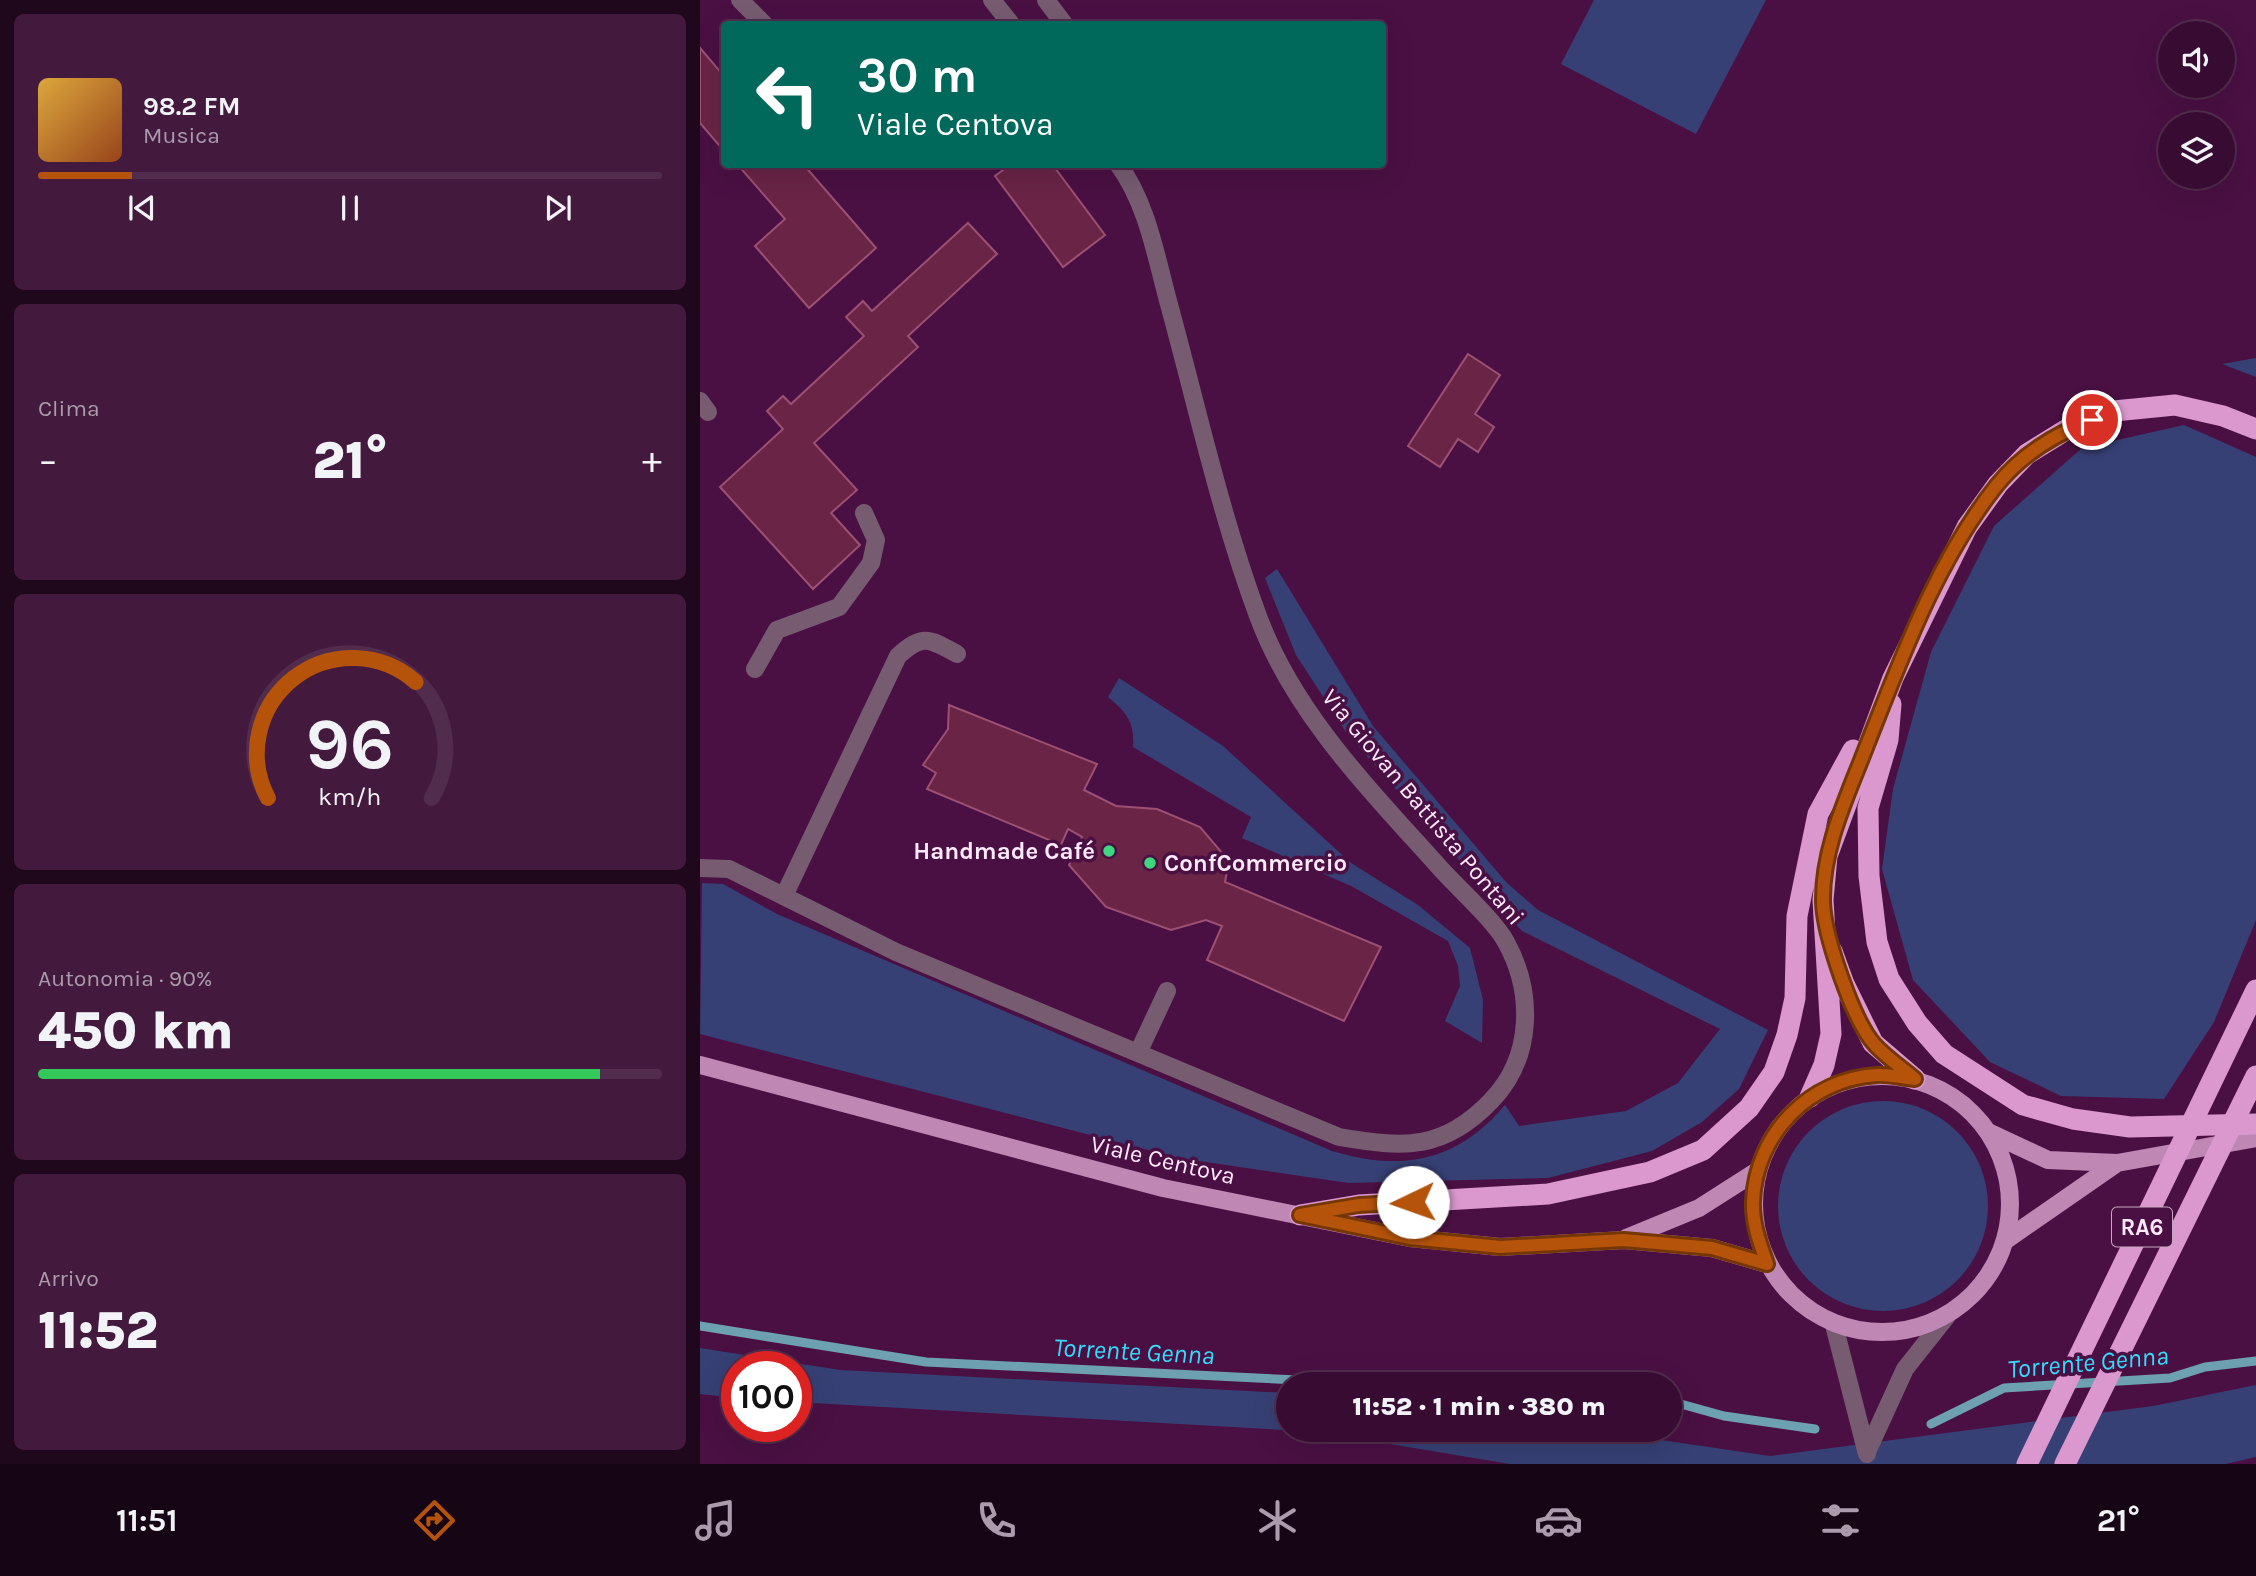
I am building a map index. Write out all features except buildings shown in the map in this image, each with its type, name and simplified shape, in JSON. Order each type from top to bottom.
[{"type":"highway","points":[[1300,1215],[1359,1205],[1548,1194],[1650,1172],[1703,1150],[1749,1108],[1774,1072],[1787,1035],[1795,998],[1797,916],[1818,814],[1894,678],[1967,527],[1998,484],[2027,454],[2069,428],[2114,411],[2175,405],[2223,416],[2256,429]]},
{"type":"highway","points":[[1810,1097],[1824,1065],[1831,1034],[1823,900],[1827,856],[1894,678]]},
{"type":"highway","points":[[1894,678],[1888,740],[1868,808],[1869,876],[1877,942],[1889,979],[1917,1023],[1944,1054],[2023,1105],[2073,1119],[2130,1127],[2256,1124]]},
{"type":"highway","points":[[1826,932],[1844,984],[1873,1043],[1915,1079]]},
{"type":"highway","name":"RA6","points":[[2027,1464],[2256,990]]},
{"type":"highway","name":"RA6","points":[[2064,1464],[2256,1076]]},
{"type":"main road","name":"Viale Centova","points":[[700,1065],[1163,1188],[1410,1238],[1500,1247],[1624,1240]]},
{"type":"main road","points":[[1879,1075],[1915,1079],[1943,1091],[1968,1109],[1988,1132],[2005,1166],[2007,1178],[2011,1203],[2006,1240],[1993,1270],[1980,1287],[1947,1316],[1911,1331],[1872,1334],[1834,1325],[1807,1310],[1784,1289],[1767,1264],[1756,1234],[1756,1171],[1768,1143],[1786,1117],[1810,1097],[1842,1081],[1879,1075]]},
{"type":"main road","points":[[1988,1132],[2048,1160],[2116,1163],[2256,1138]]},
{"type":"main road","points":[[2006,1240],[2116,1163]]},
{"type":"main road","points":[[1624,1240],[1699,1208],[1756,1171]]},
{"type":"main road","points":[[1624,1240],[1712,1248],[1767,1264]]},
{"type":"street","points":[[740,0],[761,21]]},
{"type":"street","points":[[992,0],[1009,21]]},
{"type":"street","points":[[1046,0],[1062,21]]},
{"type":"street","name":"Via Giovan Battista Pontani","points":[[700,868],[729,869],[896,952],[1339,1137],[1383,1144],[1429,1142],[1468,1125],[1504,1088],[1519,1059],[1525,1022],[1525,994],[1505,940],[1393,815],[1327,736],[1289,682],[1258,617],[1226,512],[1145,218],[1120,168]]},
{"type":"street","points":[[755,669],[778,630],[839,607],[871,563],[876,540],[864,513]]},
{"type":"street","points":[[784,896],[898,656],[913,642],[932,640],[957,654]]},
{"type":"street","points":[[1139,1053],[1167,991]]},
{"type":"street","points":[[1868,1458],[1905,1368],[1947,1316]]},
{"type":"street","points":[[1834,1325],[1868,1458]]},
{"type":"shaded area","points":[[1594,0],[1766,0],[1696,134],[1561,64]]},
{"type":"shaded area","points":[[2256,358],[2256,377],[2222,364]]},
{"type":"shaded area","points":[[2184,425],[2256,457],[2256,920],[2214,1022],[2164,1099],[2061,1096],[1990,1062],[1913,980],[1882,869],[1893,789],[1931,652],[1994,526],[2082,448]]},
{"type":"shaded area","points":[[1277,569],[1373,726],[1506,882],[1538,910],[1768,1030],[1739,1089],[1702,1122],[1652,1151],[1548,1178],[1349,1183],[1179,1158],[700,1034],[702,883],[723,884],[777,914],[1332,1151],[1358,1157],[1405,1161],[1448,1150],[1487,1124],[1505,1105],[1519,1126],[1626,1111],[1678,1083],[1720,1029],[1522,931],[1348,735],[1296,655],[1265,578]]},
{"type":"shaded area","points":[[1119,678],[1223,746],[1351,863],[1418,905],[1470,948],[1483,1000],[1482,1043],[1445,1021],[1460,986],[1458,966],[1448,941],[1353,887],[1242,838],[1251,817],[1133,747],[1128,718],[1108,697]]},
{"type":"shaded area","points":[[1883,1101],[1923,1109],[1957,1132],[1980,1166],[1988,1206],[1980,1246],[1957,1280],[1923,1303],[1883,1311],[1843,1303],[1809,1280],[1786,1246],[1778,1206],[1786,1166],[1809,1132],[1843,1109]]},
{"type":"shaded area","points":[[700,1348],[721,1351],[721,1396],[700,1394]]},
{"type":"shaded area","points":[[812,1366],[840,1370],[1276,1392],[1276,1430],[812,1403]]},
{"type":"shaded area","points":[[2256,1385],[2256,1457],[2226,1464],[1510,1464],[1378,1442],[1675,1442],[1770,1456],[2153,1406]]},
{"type":"waterway","name":"Torrente Genna","points":[[700,1326],[926,1362],[1276,1379]]},
{"type":"waterway","name":"Torrente Genna","points":[[1931,1424],[2004,1388],[2170,1378],[2205,1367],[2256,1361]]},
{"type":"waterway","name":"Torrente Genna","points":[[1682,1404],[1724,1416],[1815,1429]]},
{"type":"place","name":"Handmade Café","points":[[1109,851]]},
{"type":"place","name":"ConfCommercio","points":[[1150,863]]},
{"type":"route","points":[[1413,1202],[1359,1205],[1300,1215],[1410,1238],[1500,1247],[1624,1240],[1712,1248],[1767,1264],[1756,1234],[1752,1203],[1756,1171],[1768,1143],[1786,1117],[1810,1097],[1842,1081],[1879,1075],[1915,1079],[1873,1043],[1844,984],[1826,932],[1823,900],[1827,856],[1843,807],[1894,678],[1934,590],[1967,527],[1998,484],[2027,454],[2069,428],[2092,420]]}]
